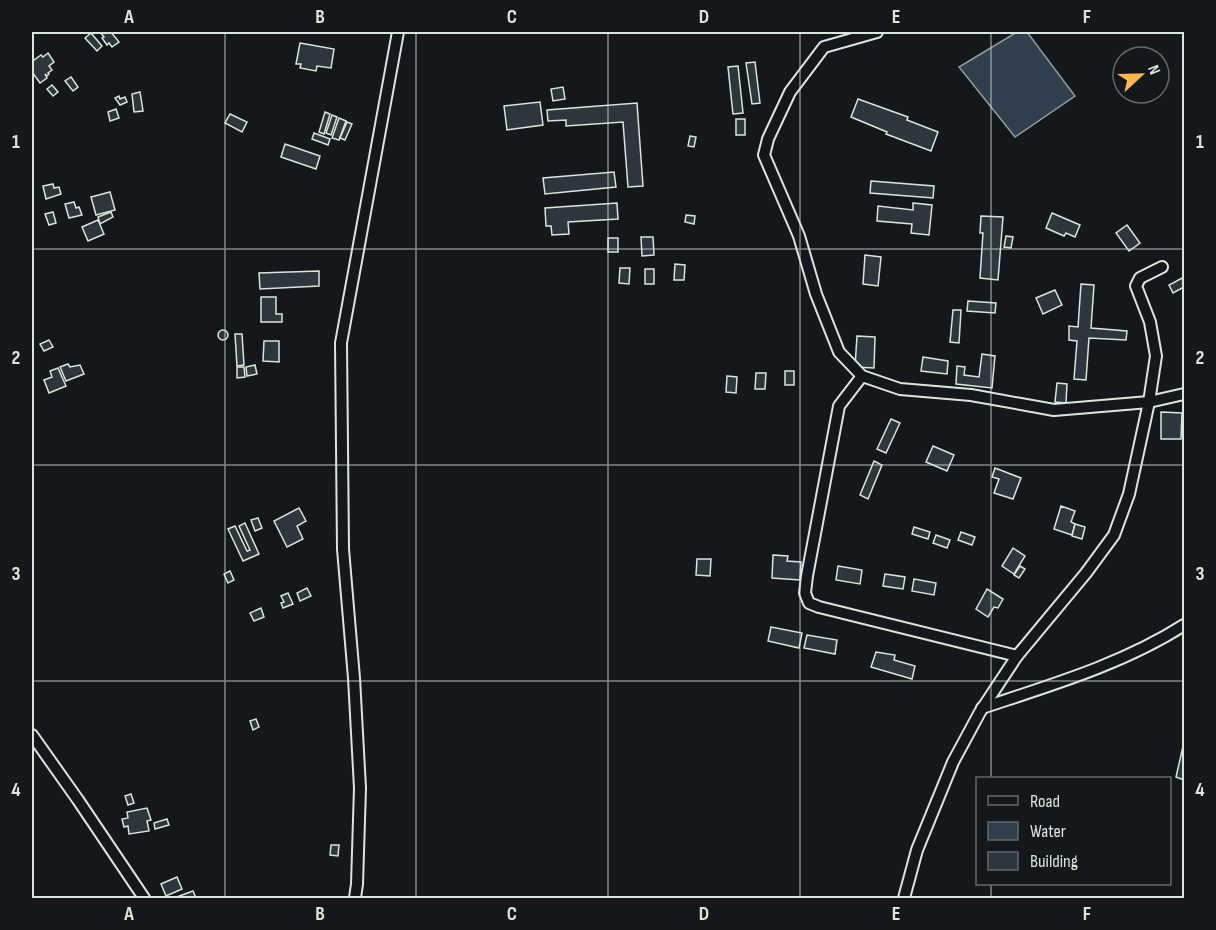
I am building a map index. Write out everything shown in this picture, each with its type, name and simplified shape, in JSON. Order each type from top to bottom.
[{"type":"street","points":[[355,898],[360,788],[344,549],[341,343],[398,32]]},
{"type":"street","points":[[877,32],[824,47],[790,92],[768,138],[764,155],[799,236],[816,294],[838,352],[861,376],[900,389],[972,395],[1054,410],[1149,402],[1185,394]]},
{"type":"street","points":[[904,898],[917,849],[953,762],[982,709],[1017,656],[1114,536],[1129,494],[1149,402],[1156,356],[1150,322],[1136,286],[1140,278],[1162,267]]},
{"type":"street","points":[[861,376],[839,406],[807,576],[805,593],[809,603],[1017,656]]},
{"type":"street","points":[[982,709],[1106,664],[1168,636],[1185,625]]},
{"type":"street","points":[[32,735],[144,898]]},
{"type":"water","points":[[1017,32],[1027,32],[1075,96],[1015,137],[959,67]]},
{"type":"building","points":[[100,32],[111,32],[119,42],[112,47],[109,43],[107,45]]},
{"type":"building","points":[[91,33],[102,46],[97,51],[85,38]]},
{"type":"building","points":[[300,43],[334,49],[331,68],[317,66],[316,71],[300,68],[301,64],[296,64]]},
{"type":"building","points":[[48,53],[54,62],[49,66],[52,70],[47,76],[45,74],[47,78],[40,83],[32,72],[32,58],[34,60]]},
{"type":"building","points":[[755,62],[760,103],[752,104],[746,63]]},
{"type":"building","points":[[738,66],[743,113],[733,114],[728,67]]},
{"type":"building","points":[[71,77],[78,87],[73,91],[65,81]]},
{"type":"building","points":[[52,85],[58,92],[53,96],[47,89]]},
{"type":"building","points":[[563,87],[565,99],[553,101],[551,89]]},
{"type":"building","points":[[140,92],[143,111],[134,112],[132,94]]},
{"type":"building","points":[[119,96],[120,99],[125,97],[127,102],[120,105],[115,98]]},
{"type":"building","points":[[858,99],[908,117],[907,120],[938,132],[931,151],[886,134],[887,132],[851,117]]},
{"type":"building","points":[[540,102],[543,125],[507,130],[504,106]]},
{"type":"building","points":[[637,103],[643,186],[628,187],[623,122],[566,126],[566,120],[548,121],[547,110]]},
{"type":"building","points":[[116,109],[119,118],[110,121],[108,112]]},
{"type":"building","points":[[325,112],[330,114],[324,134],[319,132]]},
{"type":"building","points":[[230,114],[247,122],[242,132],[225,123]]},
{"type":"building","points":[[332,115],[337,117],[331,135],[326,133]]},
{"type":"building","points":[[339,118],[346,121],[339,140],[332,138]]},
{"type":"building","points":[[736,119],[745,119],[745,135],[736,135]]},
{"type":"building","points":[[347,122],[352,124],[345,140],[340,138]]},
{"type":"building","points":[[314,133],[330,139],[328,145],[312,139]]},
{"type":"building","points":[[690,136],[696,137],[694,147],[688,146]]},
{"type":"building","points":[[285,144],[320,156],[316,169],[281,157]]},
{"type":"building","points":[[614,172],[616,187],[545,194],[543,178]]},
{"type":"building","points":[[871,181],[934,186],[933,198],[870,193]]},
{"type":"building","points":[[53,184],[54,188],[59,187],[61,194],[46,199],[43,186]]},
{"type":"building","points":[[110,192],[115,210],[96,215],[91,197]]},
{"type":"building","points":[[74,202],[82,215],[69,218],[65,204]]},
{"type":"building","points":[[617,203],[618,219],[568,222],[569,234],[552,235],[551,226],[546,226],[545,208]]},
{"type":"building","points":[[913,203],[932,205],[929,235],[911,233],[912,224],[877,221],[878,206],[913,210]]},
{"type":"building","points":[[53,212],[56,223],[49,225],[45,214]]},
{"type":"building","points":[[111,212],[113,217],[100,224],[98,217]]},
{"type":"building","points":[[1052,213],[1080,225],[1075,237],[1066,233],[1064,236],[1046,228]]},
{"type":"building","points":[[686,215],[695,216],[694,224],[685,222]]},
{"type":"building","points":[[981,216],[1003,217],[998,280],[980,278],[983,233],[980,233]]},
{"type":"building","points":[[98,220],[104,234],[88,241],[82,227]]},
{"type":"building","points":[[1127,225],[1140,243],[1129,251],[1116,233]]},
{"type":"building","points":[[1006,236],[1013,237],[1011,248],[1004,247]]},
{"type":"building","points":[[641,237],[653,237],[654,255],[642,256]]},
{"type":"building","points":[[608,238],[618,238],[618,252],[608,252]]},
{"type":"building","points":[[865,255],[881,257],[878,286],[863,284]]},
{"type":"building","points":[[675,264],[685,265],[684,280],[674,280]]},
{"type":"building","points":[[620,268],[630,268],[629,284],[619,283]]},
{"type":"building","points":[[645,269],[654,269],[654,284],[645,284]]},
{"type":"building","points":[[319,271],[319,286],[260,289],[259,273]]},
{"type":"building","points":[[1184,277],[1184,287],[1173,293],[1169,285]]},
{"type":"building","points":[[1081,284],[1094,285],[1091,328],[1127,331],[1126,340],[1089,338],[1086,380],[1074,379],[1077,341],[1069,340],[1069,326],[1078,327]]},
{"type":"building","points":[[1055,290],[1062,305],[1043,314],[1036,298]]},
{"type":"building","points":[[261,297],[276,297],[276,314],[282,314],[282,322],[261,322]]},
{"type":"building","points":[[968,301],[996,303],[995,313],[967,311]]},
{"type":"building","points":[[953,310],[961,310],[959,343],[950,342]]},
{"type":"building","points":[[223,330],[228,335],[223,340],[218,335]]},
{"type":"building","points":[[235,334],[242,334],[244,365],[237,366]]},
{"type":"building","points":[[857,336],[875,337],[874,368],[855,367]]},
{"type":"building","points":[[49,340],[53,347],[44,351],[40,344]]},
{"type":"building","points":[[264,341],[279,341],[279,362],[263,361]]},
{"type":"building","points":[[982,354],[995,356],[992,388],[956,384],[957,366],[965,367],[964,375],[979,377]]},
{"type":"building","points":[[923,357],[948,361],[947,374],[921,371]]},
{"type":"building","points":[[68,364],[70,367],[80,365],[84,374],[66,381],[60,367]]},
{"type":"building","points":[[255,365],[257,374],[247,376],[246,367]]},
{"type":"building","points":[[237,367],[244,367],[245,377],[237,378]]},
{"type":"building","points":[[58,368],[66,386],[49,393],[44,380],[52,377],[50,371]]},
{"type":"building","points":[[785,371],[794,371],[794,385],[785,385]]},
{"type":"building","points":[[756,373],[766,373],[765,389],[755,389]]},
{"type":"building","points":[[727,376],[737,377],[736,393],[726,392]]},
{"type":"building","points":[[1057,383],[1067,384],[1066,403],[1055,402]]},
{"type":"building","points":[[1161,412],[1182,413],[1181,439],[1161,439]]},
{"type":"building","points":[[891,419],[900,423],[886,453],[877,449]]},
{"type":"building","points":[[933,446],[954,455],[947,471],[926,462]]},
{"type":"building","points":[[874,461],[882,465],[868,499],[860,495]]},
{"type":"building","points":[[995,468],[1021,478],[1013,499],[994,493],[999,479],[992,477]]},
{"type":"building","points":[[1061,506],[1075,511],[1071,522],[1075,524],[1072,535],[1054,529]]},
{"type":"building","points":[[299,508],[306,521],[297,526],[303,539],[287,547],[274,521]]},
{"type":"building","points":[[258,518],[262,528],[255,531],[251,520]]},
{"type":"building","points":[[245,523],[259,554],[243,561],[228,529],[235,526],[247,551],[250,550],[239,526]]},
{"type":"building","points":[[1075,524],[1085,527],[1082,539],[1072,536]]},
{"type":"building","points":[[914,527],[930,532],[928,539],[912,534]]},
{"type":"building","points":[[961,532],[975,537],[972,545],[958,540]]},
{"type":"building","points":[[936,535],[950,540],[947,548],[933,543]]},
{"type":"building","points":[[1013,548],[1025,556],[1014,574],[1002,566]]},
{"type":"building","points":[[773,555],[788,556],[787,561],[801,562],[800,580],[772,578]]},
{"type":"building","points":[[697,559],[711,559],[710,576],[696,575]]},
{"type":"building","points":[[838,566],[862,570],[860,584],[836,580]]},
{"type":"building","points":[[1020,566],[1025,569],[1019,578],[1014,575]]},
{"type":"building","points":[[230,571],[234,580],[228,583],[224,574]]},
{"type":"building","points":[[885,574],[905,577],[903,589],[883,586]]},
{"type":"building","points":[[914,579],[936,583],[934,595],[912,591]]},
{"type":"building","points":[[307,588],[311,596],[300,601],[297,593]]},
{"type":"building","points":[[987,589],[1003,599],[998,608],[994,607],[988,617],[976,609]]},
{"type":"building","points":[[288,593],[293,604],[283,608],[281,603],[284,602],[281,596]]},
{"type":"building","points":[[261,608],[264,617],[254,621],[250,613]]},
{"type":"building","points":[[771,627],[802,633],[799,648],[768,641]]},
{"type":"building","points":[[807,635],[837,640],[835,654],[804,648]]},
{"type":"building","points":[[876,652],[895,655],[894,660],[915,666],[912,679],[871,667]]},
{"type":"building","points":[[256,719],[259,727],[253,730],[250,721]]},
{"type":"building","points":[[1184,742],[1184,780],[1176,777]]},
{"type":"building","points":[[131,794],[134,803],[128,805],[125,796]]},
{"type":"building","points":[[147,808],[151,820],[147,821],[149,831],[129,834],[128,826],[124,827],[122,819],[128,818],[127,812]]},
{"type":"building","points":[[167,819],[169,825],[155,829],[154,823]]},
{"type":"building","points":[[331,845],[339,845],[338,856],[330,855]]},
{"type":"building","points":[[177,877],[182,889],[166,896],[161,884]]},
{"type":"building","points":[[193,891],[196,898],[174,898]]}]
